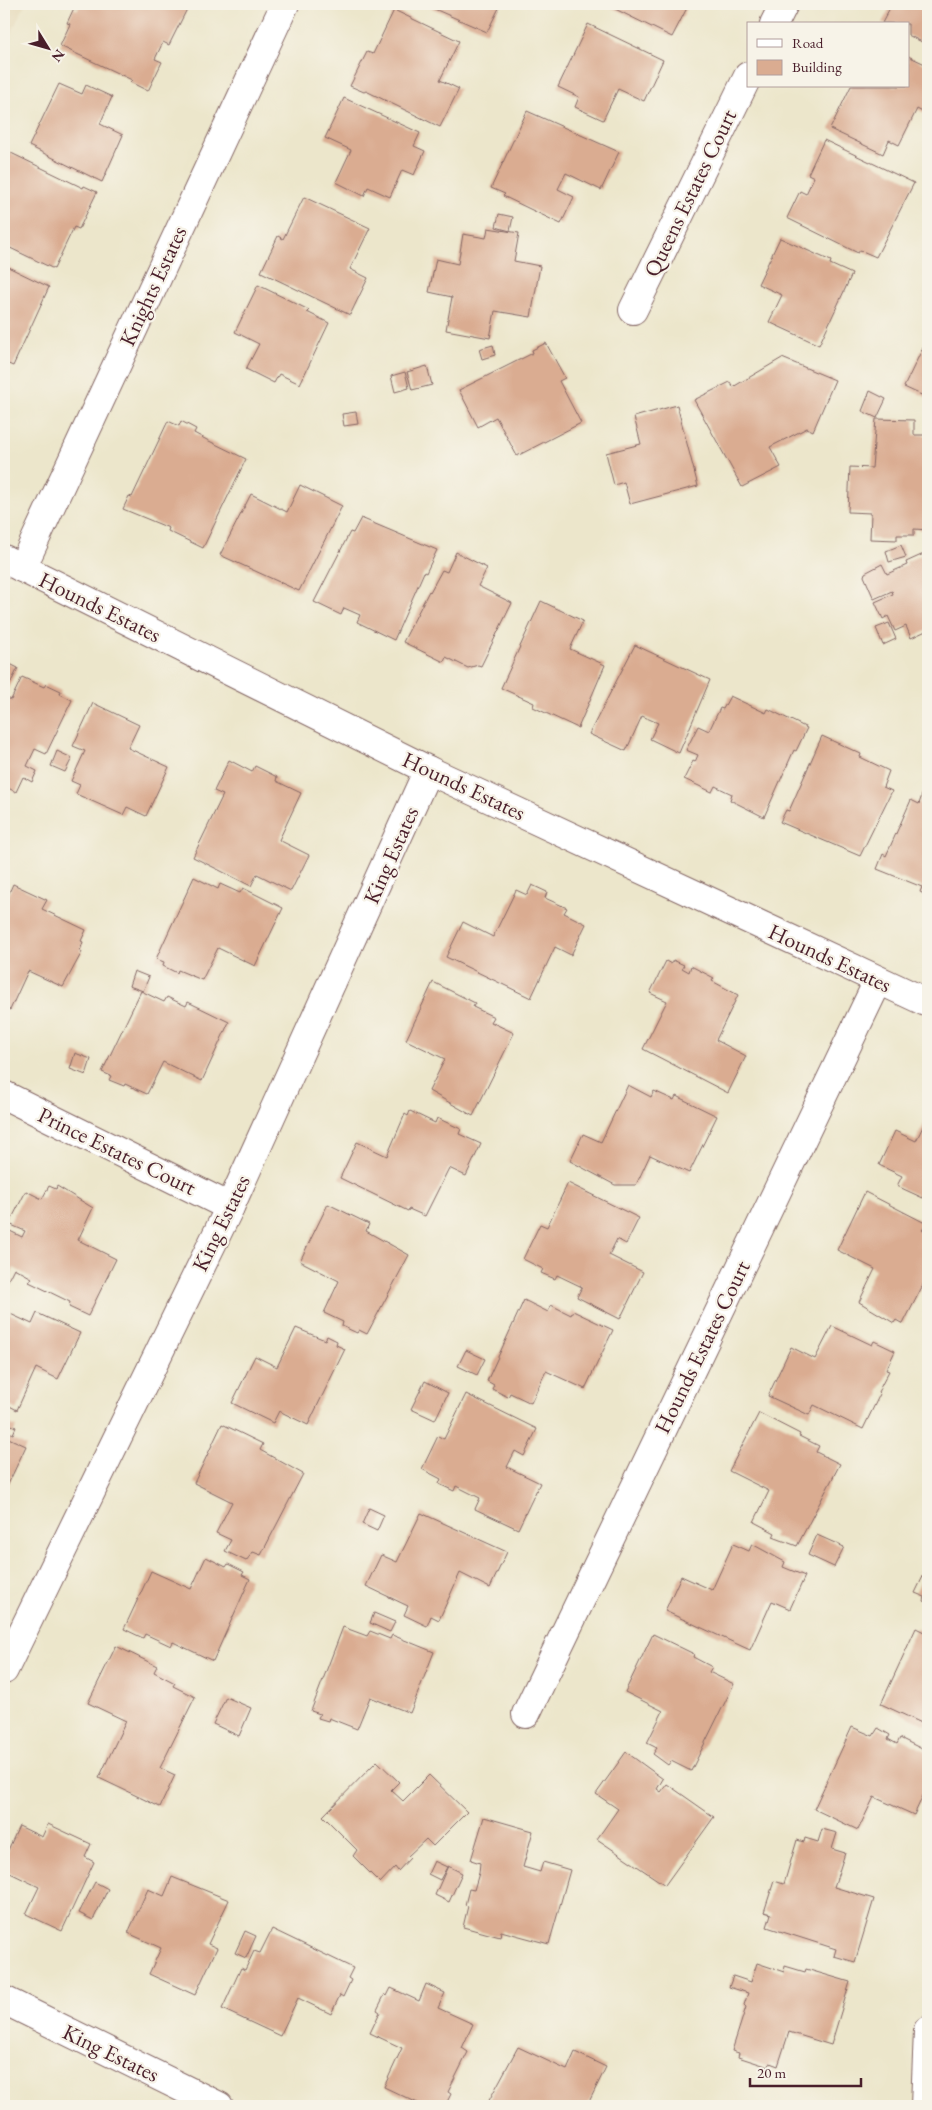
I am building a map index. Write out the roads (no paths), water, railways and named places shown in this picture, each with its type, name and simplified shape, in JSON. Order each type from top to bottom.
[{"type":"street","name":"Knights Estates","points":[[13,563],[285,4]]},
{"type":"street","points":[[775,22],[784,4]]},
{"type":"street","name":"Queens Estates Court","points":[[633,310],[747,78]]},
{"type":"street","name":"Hounds Estates","points":[[13,563],[428,770],[928,1003]]},
{"type":"street","name":"King Estates","points":[[4,1670],[11,1636],[230,1207],[428,770]]},
{"type":"street","name":"Hounds Estates Court","points":[[526,1714],[878,981]]},
{"type":"street","name":"Prince Estates Court","points":[[4,1095],[230,1207]]},
{"type":"street","name":"King Estates","points":[[4,2000],[219,2106]]},
{"type":"street","points":[[925,2106],[928,2030]]}]
